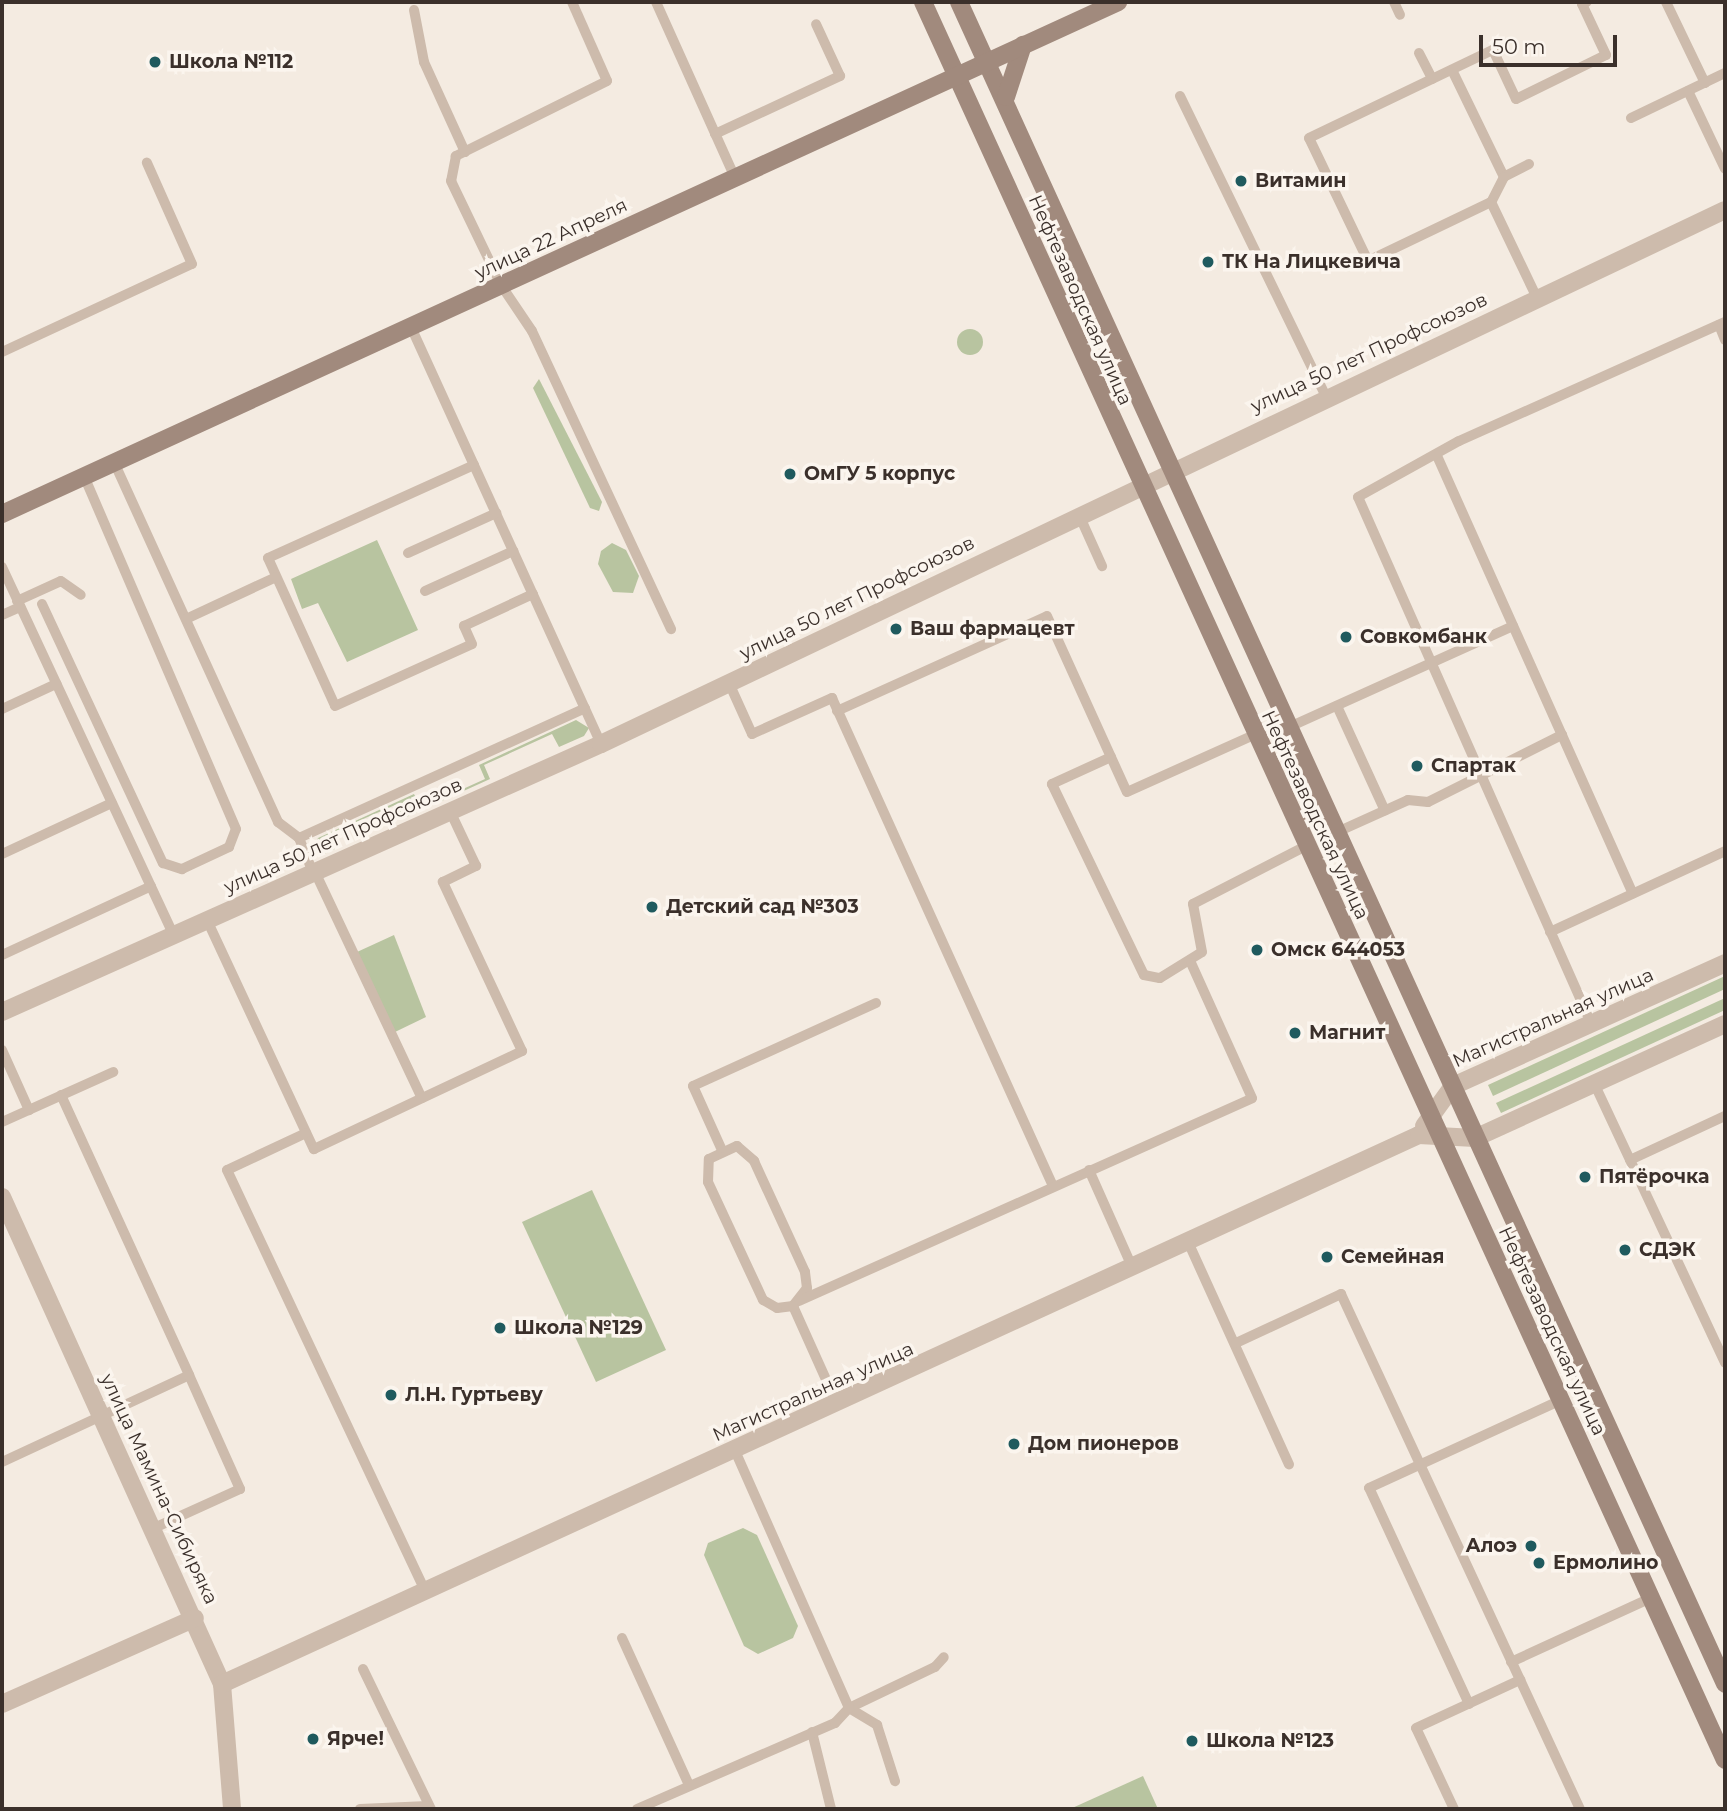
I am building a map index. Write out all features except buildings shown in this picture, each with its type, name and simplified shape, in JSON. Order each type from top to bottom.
[{"type":"main road","name":"Нефтезаводская улица","points":[[923,2],[975,113],[1140,488],[1725,1759]]},
{"type":"main road","name":"Нефтезаводская улица","points":[[961,2],[1169,473],[1453,1086],[1725,1685]]},
{"type":"main road","name":"улица 22 Апреля","points":[[2,514],[1118,2]]},
{"type":"main road","points":[[973,30],[996,43],[1023,45],[1008,74],[1006,100]]},
{"type":"main road","points":[[918,94],[940,70],[944,48]]},
{"type":"main road","points":[[918,94],[947,93],[975,113]]},
{"type":"street","name":"улица 50 лет Профсоюзов","points":[[2,1012],[601,744],[1080,517],[1325,395],[1725,210]]},
{"type":"street","name":"Магистральная улица","points":[[222,1684],[1189,1244],[1419,1135],[1430,1115],[1453,1086],[1725,963]]},
{"type":"street","points":[[1419,1135],[1475,1138],[1725,1024]]},
{"type":"street","name":"улица Мамина-Сибиряка","points":[[2,1197],[155,1528],[222,1684],[232,1809]]},
{"type":"street","points":[[2,1704],[195,1618]]},
{"type":"lane","points":[[572,2],[607,81],[456,156],[451,181],[501,285],[532,331],[671,629]]},
{"type":"lane","points":[[656,2],[736,178]]},
{"type":"lane","points":[[1394,2],[1400,15]]},
{"type":"lane","points":[[1529,164],[1504,177],[1491,202],[1368,261],[1309,138],[1493,50],[1516,99],[1606,55],[1582,4],[1587,2]]},
{"type":"lane","points":[[1666,2],[1705,83]]},
{"type":"lane","points":[[414,10],[424,62],[465,152]]},
{"type":"lane","points":[[715,134],[840,76],[816,24]]},
{"type":"lane","points":[[1419,53],[1432,79]]},
{"type":"lane","points":[[1452,70],[1504,177]]},
{"type":"lane","points":[[1631,118],[1725,73]]},
{"type":"lane","points":[[1688,91],[1725,169]]},
{"type":"lane","points":[[1180,96],[1325,395]]},
{"type":"lane","points":[[2,352],[192,264],[147,163]]},
{"type":"lane","points":[[1491,202],[1538,298]]},
{"type":"lane","points":[[1591,1023],[1358,497],[1437,458],[1459,441],[1722,324],[1725,340]]},
{"type":"lane","points":[[411,327],[601,744]]},
{"type":"lane","points":[[1437,458],[1633,893]]},
{"type":"lane","points":[[114,462],[278,821],[299,838],[422,1098]]},
{"type":"lane","points":[[474,465],[268,558],[335,706],[472,643],[464,626],[533,594]]},
{"type":"lane","points":[[41,604],[163,863],[181,869],[229,847],[236,829],[84,476]]},
{"type":"lane","points":[[408,553],[496,513]]},
{"type":"lane","points":[[1080,517],[1102,566]]},
{"type":"lane","points":[[425,591],[513,551]]},
{"type":"lane","points":[[2,567],[173,934]]},
{"type":"lane","points":[[186,619],[276,578]]},
{"type":"lane","points":[[2,615],[61,581],[81,595]]},
{"type":"lane","points":[[837,711],[1047,616],[1127,792],[1254,735]]},
{"type":"lane","points":[[1287,728],[1513,626]]},
{"type":"lane","points":[[729,683],[752,734],[832,698],[1053,1186]]},
{"type":"lane","points":[[2,709],[56,684]]},
{"type":"lane","points":[[1337,706],[1385,811]]},
{"type":"lane","points":[[299,838],[585,708]]},
{"type":"lane","points":[[1335,833],[1408,800],[1428,802],[1562,735]]},
{"type":"lane","points":[[1111,757],[1052,784],[1137,966],[1160,978],[1191,963],[1202,951],[1203,933],[1193,904],[1306,846]]},
{"type":"lane","points":[[2,854],[112,803]]},
{"type":"lane","points":[[206,920],[314,1149],[522,1051],[443,882],[476,866],[450,811]]},
{"type":"lane","points":[[1550,932],[1725,852]]},
{"type":"lane","points":[[2,956],[151,886]]},
{"type":"lane","points":[[837,1404],[796,1304],[805,1272],[754,1161],[737,1146],[721,1148],[707,1166],[714,1194],[763,1300],[777,1308],[796,1304],[1252,1098],[1191,963]]},
{"type":"lane","points":[[721,1148],[693,1086],[876,1003]]},
{"type":"lane","points":[[2,1050],[29,1110]]},
{"type":"lane","points":[[2,1122],[113,1072]]},
{"type":"lane","points":[[1594,1083],[1725,1363]]},
{"type":"lane","points":[[61,1095],[240,1489],[155,1528]]},
{"type":"lane","points":[[1630,1160],[1725,1116]]},
{"type":"lane","points":[[306,1133],[227,1170],[425,1591]]},
{"type":"lane","points":[[1089,1170],[1133,1269]]},
{"type":"lane","points":[[1189,1244],[1289,1464]]},
{"type":"lane","points":[[1236,1343],[1341,1294],[1580,1809]]},
{"type":"lane","points":[[2,1462],[189,1375]]},
{"type":"lane","points":[[1469,1704],[1369,1488],[1560,1400]]},
{"type":"lane","points":[[735,1451],[849,1708],[877,1725],[895,1781]]},
{"type":"lane","points":[[1511,1662],[1651,1598]]},
{"type":"lane","points":[[622,1638],[690,1785]]},
{"type":"lane","points":[[637,1809],[813,1732],[849,1708],[935,1667],[943,1657]]},
{"type":"lane","points":[[360,1809],[429,1807],[363,1669]]},
{"type":"lane","points":[[1454,1809],[1416,1728],[1520,1680]]},
{"type":"lane","points":[[813,1732],[831,1809]]},
{"type":"green space","points":[[970,329],[979,333],[983,342],[979,351],[970,355],[961,351],[957,342],[961,333]]},
{"type":"green space","points":[[539,379],[602,502],[599,511],[590,508],[533,388]]},
{"type":"green space","points":[[377,540],[418,630],[347,662],[318,603],[302,609],[291,579]]},
{"type":"green space","points":[[612,543],[626,550],[639,576],[633,593],[613,592],[598,564],[601,551]]},
{"type":"green space","points":[[576,720],[589,728],[584,736],[559,747],[552,734],[484,765],[490,779],[402,819],[395,805],[329,834],[335,849],[322,855],[313,849],[318,838],[414,794],[421,808],[485,779],[479,765]]},
{"type":"green space","points":[[394,935],[426,1017],[395,1032],[357,952]]},
{"type":"green space","points":[[1725,976],[1725,989],[1493,1096],[1488,1085]]},
{"type":"green space","points":[[1725,998],[1725,1010],[1501,1113],[1496,1103]]},
{"type":"green space","points":[[592,1190],[666,1350],[596,1382],[522,1222]]},
{"type":"green space","points":[[743,1528],[757,1535],[798,1626],[793,1638],[758,1654],[744,1646],[704,1555],[708,1543]]},
{"type":"green space","points":[[1143,1776],[1158,1809],[1070,1809]]},
{"type":"place","name":"Школа №112","points":[[155,62]]},
{"type":"place","name":"Витамин","points":[[1241,181]]},
{"type":"place","name":"ТК На Лицкевича","points":[[1208,262]]},
{"type":"place","name":"ОмГУ 5 корпус","points":[[790,474]]},
{"type":"place","name":"Ваш фармацевт","points":[[896,629]]},
{"type":"place","name":"Совкомбанк","points":[[1346,637]]},
{"type":"place","name":"Спартак","points":[[1417,766]]},
{"type":"place","name":"Детский сад №303","points":[[652,907]]},
{"type":"place","name":"Омск 644053","points":[[1257,950]]},
{"type":"place","name":"Магнит","points":[[1295,1033]]},
{"type":"place","name":"Пятёрочка","points":[[1585,1177]]},
{"type":"place","name":"СДЭК","points":[[1625,1250]]},
{"type":"place","name":"Семейная","points":[[1327,1257]]},
{"type":"place","name":"Школа №129","points":[[500,1328]]},
{"type":"place","name":"Л.Н. Гуртьеву","points":[[391,1395]]},
{"type":"place","name":"Дом пионеров","points":[[1014,1444]]},
{"type":"place","name":"Алоэ","points":[[1531,1546]]},
{"type":"place","name":"Ермолино","points":[[1539,1563]]},
{"type":"place","name":"Ярче!","points":[[313,1739]]},
{"type":"place","name":"Школа №123","points":[[1192,1741]]}]
